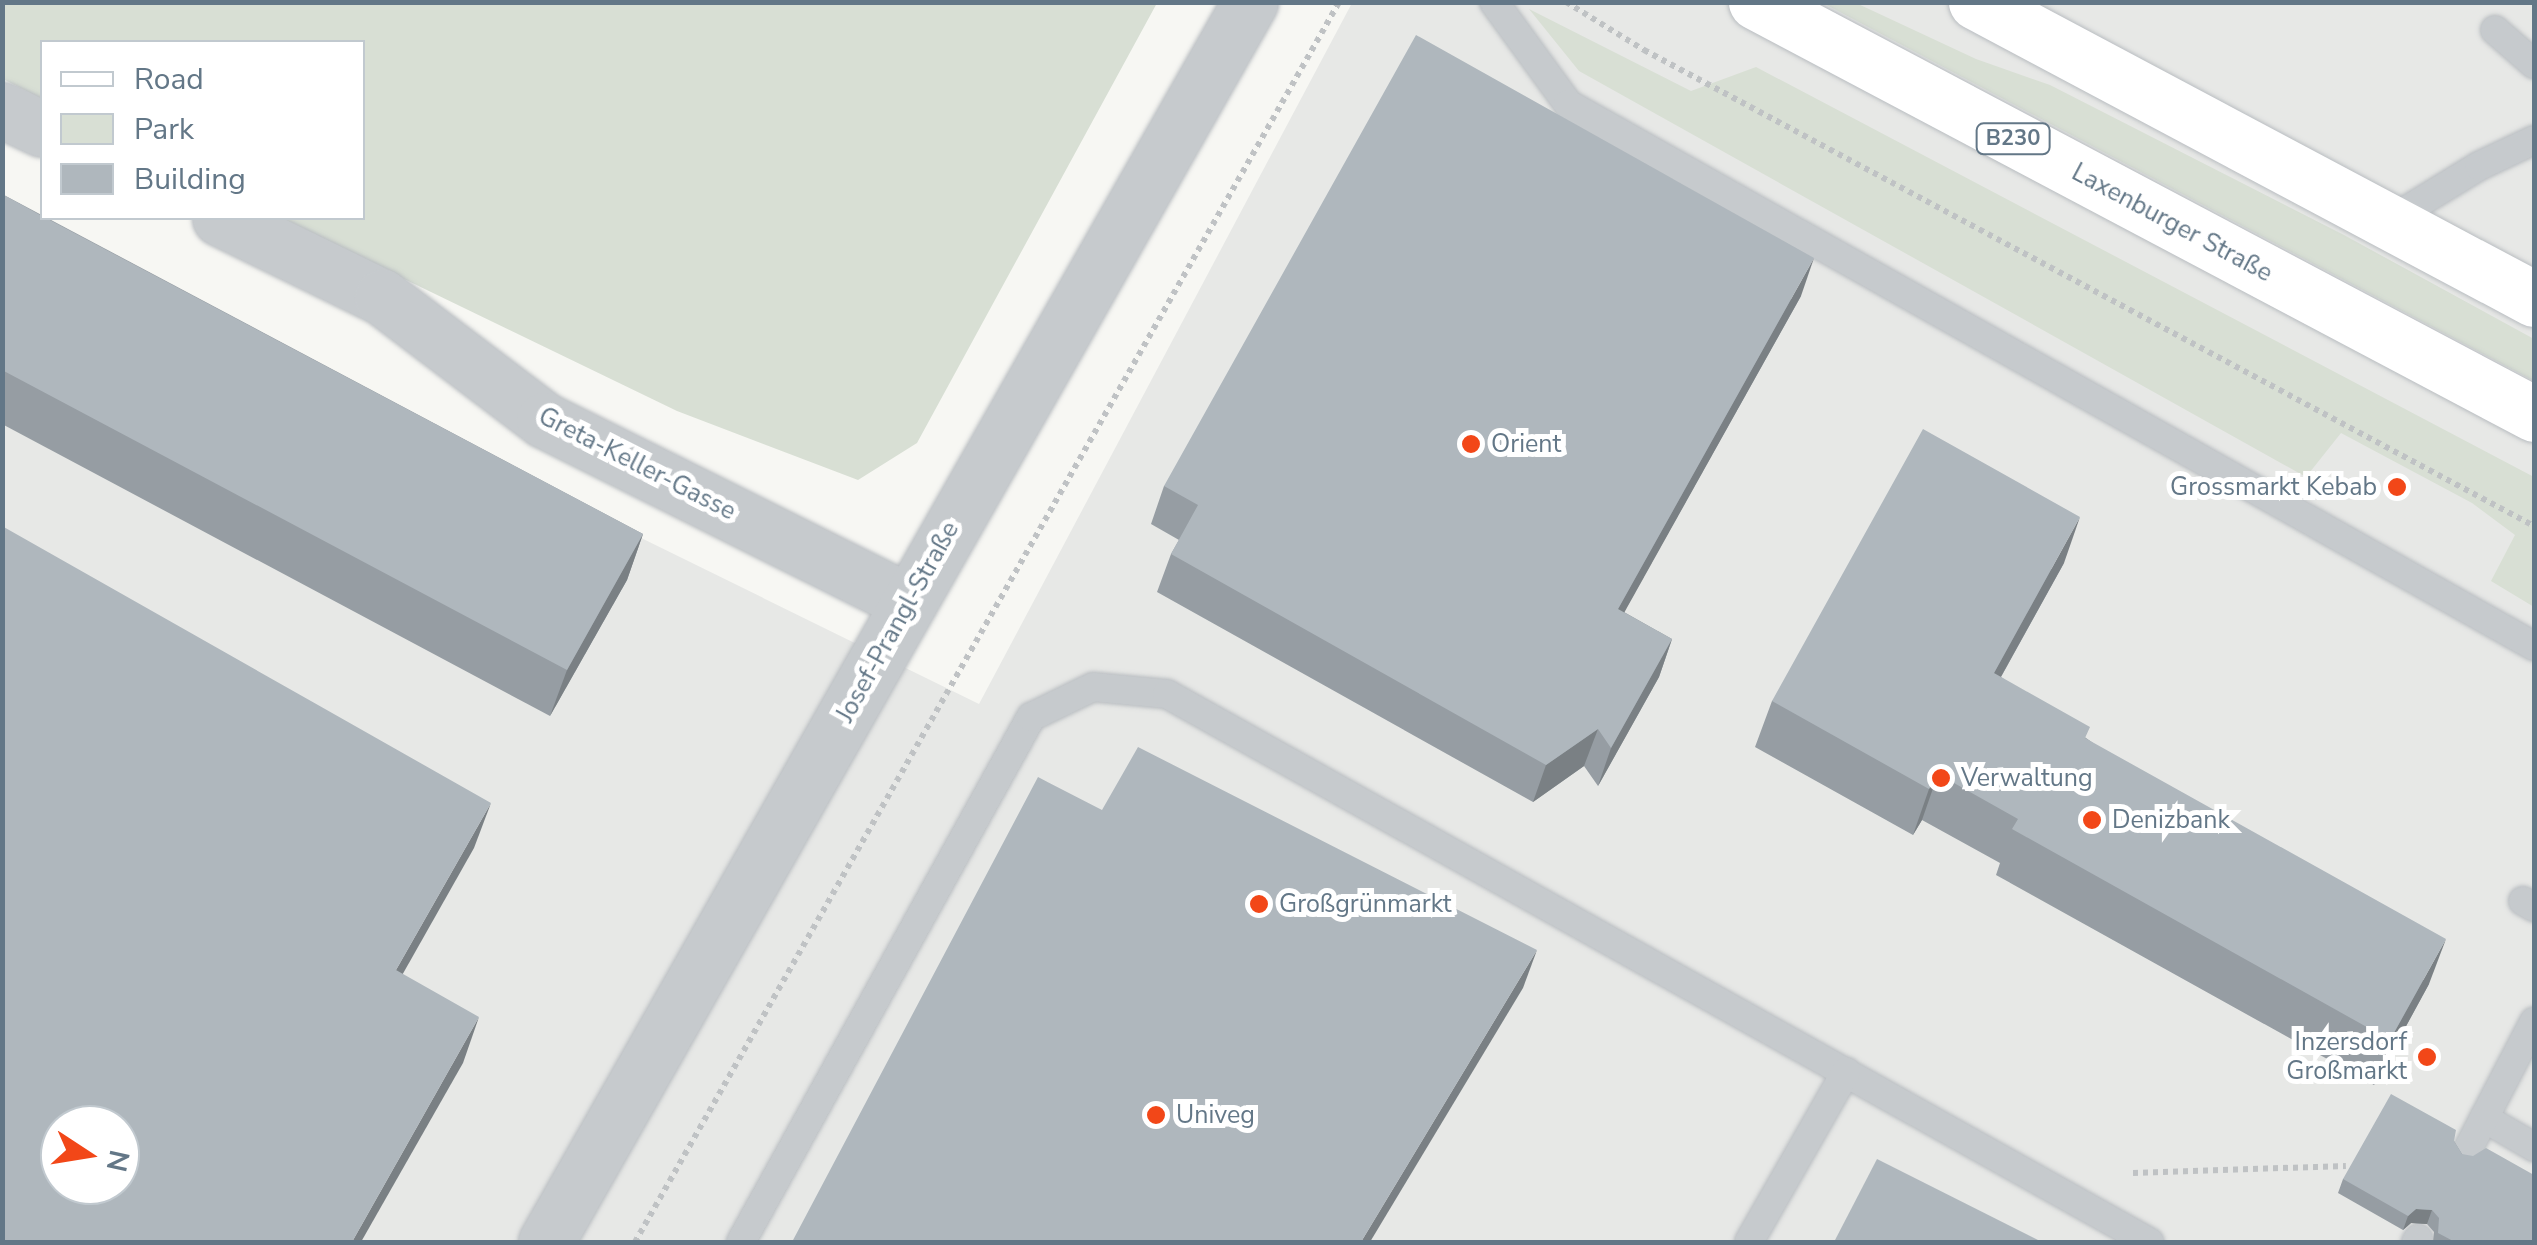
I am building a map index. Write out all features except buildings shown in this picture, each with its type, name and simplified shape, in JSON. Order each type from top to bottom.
[{"type":"main road","name":"Laxenburger Straße","points":[[1756,2],[2534,414]]},
{"type":"main road","points":[[1976,2],[2534,299]]},
{"type":"street","name":"Josef-Prangl-Straße","points":[[546,1242],[1250,2]]},
{"type":"street","points":[[2,110],[40,129]]},
{"type":"street","name":"Greta-Keller-Gasse","points":[[224,220],[382,297],[544,420],[910,602]]},
{"type":"lane","points":[[1494,2],[1568,104],[2534,646]]},
{"type":"lane","points":[[2495,30],[2534,64]]},
{"type":"lane","points":[[2389,221],[2479,166],[2534,140]]},
{"type":"lane","points":[[741,1242],[1032,717],[1093,687],[1166,694],[2150,1242]]},
{"type":"lane","points":[[2466,1153],[2534,1022]]},
{"type":"lane","points":[[1750,1242],[1846,1072]]},
{"type":"lane","points":[[2484,1118],[2534,1146]]},
{"type":"path","points":[[635,1242],[1340,2]]},
{"type":"path","points":[[1566,2],[1644,50],[2534,526]]},
{"type":"path","points":[[2132,1173],[2346,1166]]},
{"type":"shaded area","points":[[1352,3],[2534,3],[2534,1242],[3,1242],[2,224],[979,704]]},
{"type":"green space","points":[[2,3],[1157,3],[917,443],[858,480],[677,411],[282,220],[365,220],[365,40],[40,40],[40,98],[3,79]]},
{"type":"green space","points":[[1823,3],[1856,3],[1976,59],[2050,85],[2344,235],[2534,339],[2534,381]]},
{"type":"green space","points":[[1529,9],[1691,91],[1756,67],[2534,477],[2534,607],[2491,581],[2515,535],[2472,503],[2341,433],[2306,477],[1579,71]]},
{"type":"place","name":"Orient","points":[[1471,444]]},
{"type":"place","name":"Grossmarkt Kebab","points":[[2397,487]]},
{"type":"place","name":"Verwaltung","points":[[1941,778]]},
{"type":"place","name":"Denizbank","points":[[2092,820]]},
{"type":"place","name":"Großgrünmarkt","points":[[1259,904]]},
{"type":"place","name":"Inzersdorf Großmarkt","points":[[2427,1057]]},
{"type":"place","name":"Univeg","points":[[1156,1115]]}]
